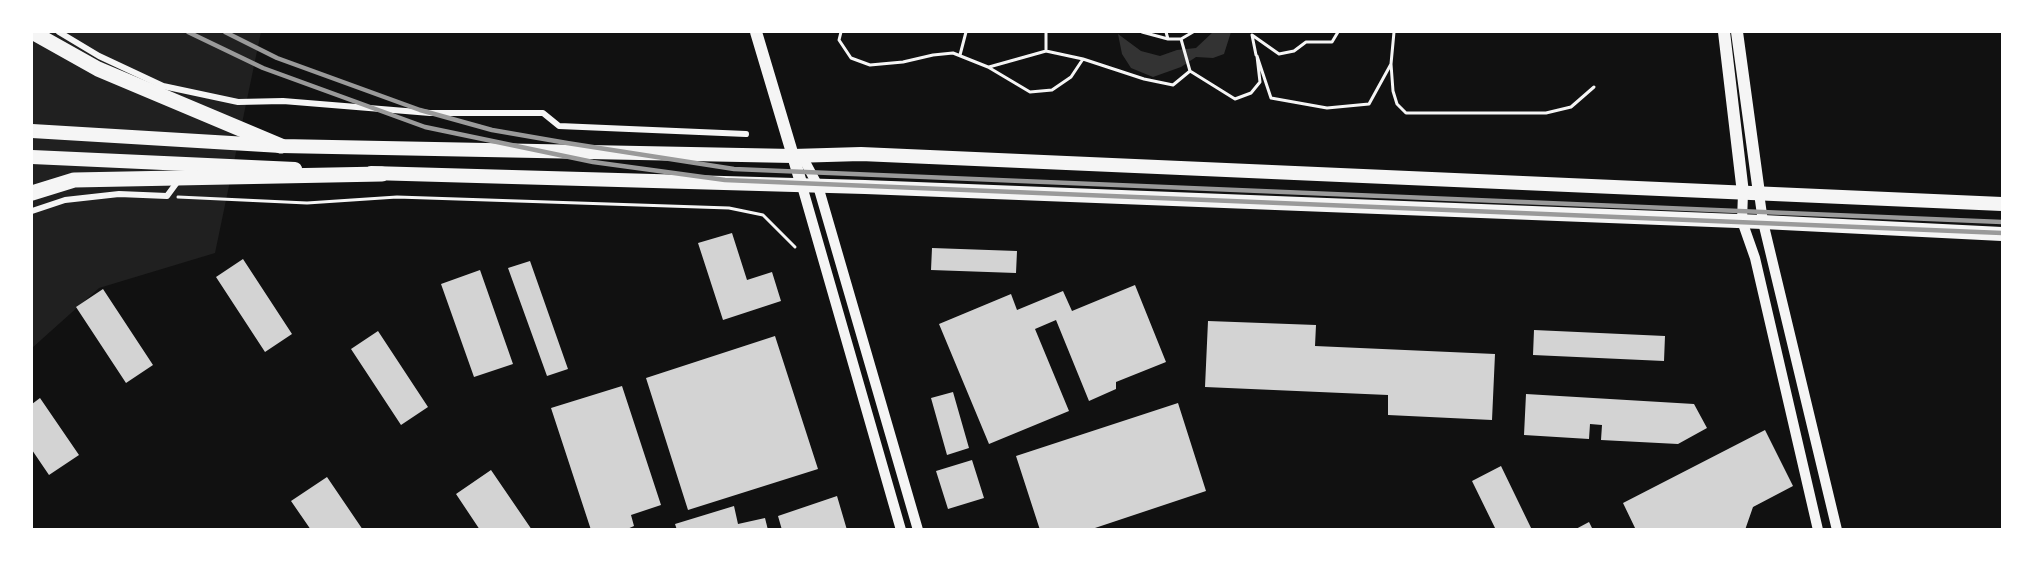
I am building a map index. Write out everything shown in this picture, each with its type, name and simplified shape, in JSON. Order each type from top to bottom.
[{"type":"highway","points":[[32,32],[98,69],[281,146]]},
{"type":"highway","points":[[32,193],[74,180],[382,174]]},
{"type":"main road","points":[[756,32],[798,156],[802,186]]},
{"type":"main road","points":[[1724,32],[1743,193]]},
{"type":"main road","points":[[1737,32],[1759,193]]},
{"type":"main road","points":[[32,131],[281,146],[798,156],[861,153],[2002,204]]},
{"type":"main road","points":[[32,157],[382,174],[818,186],[1742,221],[2002,234]]},
{"type":"street","points":[[59,32],[99,56],[163,86],[238,102],[283,101],[430,113],[543,112],[560,126],[746,134]]},
{"type":"street","points":[[798,156],[818,186],[918,530]]},
{"type":"street","points":[[32,212],[65,200],[119,194],[167,196],[180,178]]},
{"type":"street","points":[[802,186],[901,530]]},
{"type":"street","points":[[1743,193],[1742,221],[1755,258],[1818,530]]},
{"type":"street","points":[[1759,193],[1763,222],[1837,530]]},
{"type":"path","points":[[841,32],[839,40],[851,58],[870,65],[903,62],[933,55],[960,55],[988,67],[1030,92],[1052,90],[1071,77],[1083,59]]},
{"type":"path","points":[[960,55],[966,32]]},
{"type":"path","points":[[1046,32],[1046,51]]},
{"type":"path","points":[[1142,32],[1168,39],[1181,39],[1193,32]]},
{"type":"path","points":[[1166,32],[1168,39]]},
{"type":"path","points":[[1252,33],[1279,54],[1294,51],[1306,42],[1332,42],[1338,32]]},
{"type":"path","points":[[1394,32],[1391,64],[1393,91],[1397,104],[1406,113],[1546,113],[1571,107],[1594,87]]},
{"type":"path","points":[[1181,39],[1190,71],[1235,99],[1251,93],[1260,82],[1252,33]]},
{"type":"path","points":[[988,67],[1046,51],[1083,59],[1144,79],[1173,85],[1190,71]]},
{"type":"path","points":[[1257,56],[1271,98],[1327,108],[1368,104],[1391,64]]},
{"type":"path","points":[[167,196],[307,202],[397,197],[729,208],[763,215],[795,247]]},
{"type":"shaded area","points":[[32,32],[261,32],[215,253],[99,288],[32,348]]},
{"type":"shaded area","points":[[1213,32],[1231,32],[1224,54],[1213,58],[1196,57],[1181,67],[1153,77],[1131,68],[1122,54],[1118,34],[1141,51],[1160,56],[1177,50],[1196,48]]},
{"type":"building","points":[[732,233],[747,280],[772,272],[781,301],[723,320],[698,243]]},
{"type":"building","points":[[932,248],[1017,251],[1016,273],[931,270]]},
{"type":"building","points":[[243,259],[292,334],[265,352],[216,277]]},
{"type":"building","points":[[530,261],[568,369],[547,376],[508,268]]},
{"type":"building","points":[[480,270],[513,364],[474,377],[441,284]]},
{"type":"building","points":[[1135,285],[1166,362],[1116,382],[1116,389],[1089,401],[1056,320],[1035,329],[1069,411],[989,444],[939,324],[1011,294],[1017,310],[1063,291],[1072,311]]},
{"type":"building","points":[[103,289],[153,365],[126,383],[76,307]]},
{"type":"building","points":[[1208,321],[1316,325],[1315,346],[1495,354],[1492,420],[1388,415],[1388,395],[1205,387]]},
{"type":"building","points":[[1534,330],[1665,336],[1664,361],[1533,355]]},
{"type":"building","points":[[378,331],[428,407],[401,425],[351,349]]},
{"type":"building","points":[[775,336],[818,469],[688,510],[646,378]]},
{"type":"building","points":[[622,386],[661,505],[631,515],[634,526],[625,530],[591,530],[551,408]]},
{"type":"building","points":[[953,392],[969,448],[947,455],[931,398]]},
{"type":"building","points":[[1526,394],[1694,404],[1707,428],[1678,444],[1601,440],[1602,425],[1590,424],[1589,439],[1524,435]]},
{"type":"building","points":[[40,398],[79,455],[49,475],[32,450],[32,404]]},
{"type":"building","points":[[1178,403],[1206,491],[1089,530],[1040,530],[1016,456]]},
{"type":"building","points":[[1765,430],[1793,486],[1753,507],[1745,530],[1636,530],[1623,503]]},
{"type":"building","points":[[972,460],[984,498],[948,509],[936,471]]},
{"type":"building","points":[[1501,466],[1532,530],[1496,530],[1472,481]]},
{"type":"building","points":[[491,470],[532,530],[480,530],[456,494]]},
{"type":"building","points":[[327,477],[363,530],[311,530],[291,501]]},
{"type":"building","points":[[837,496],[847,530],[782,530],[778,516]]},
{"type":"building","points":[[734,506],[738,524],[765,518],[768,530],[677,530],[675,524]]},
{"type":"building","points":[[1589,522],[1593,530],[1574,530]]},
{"type":"railway","points":[[188,32],[263,68],[425,127],[593,162],[725,180],[2002,233]]},
{"type":"railway","points":[[225,32],[277,58],[420,110],[492,130],[734,169],[2002,222]]}]
